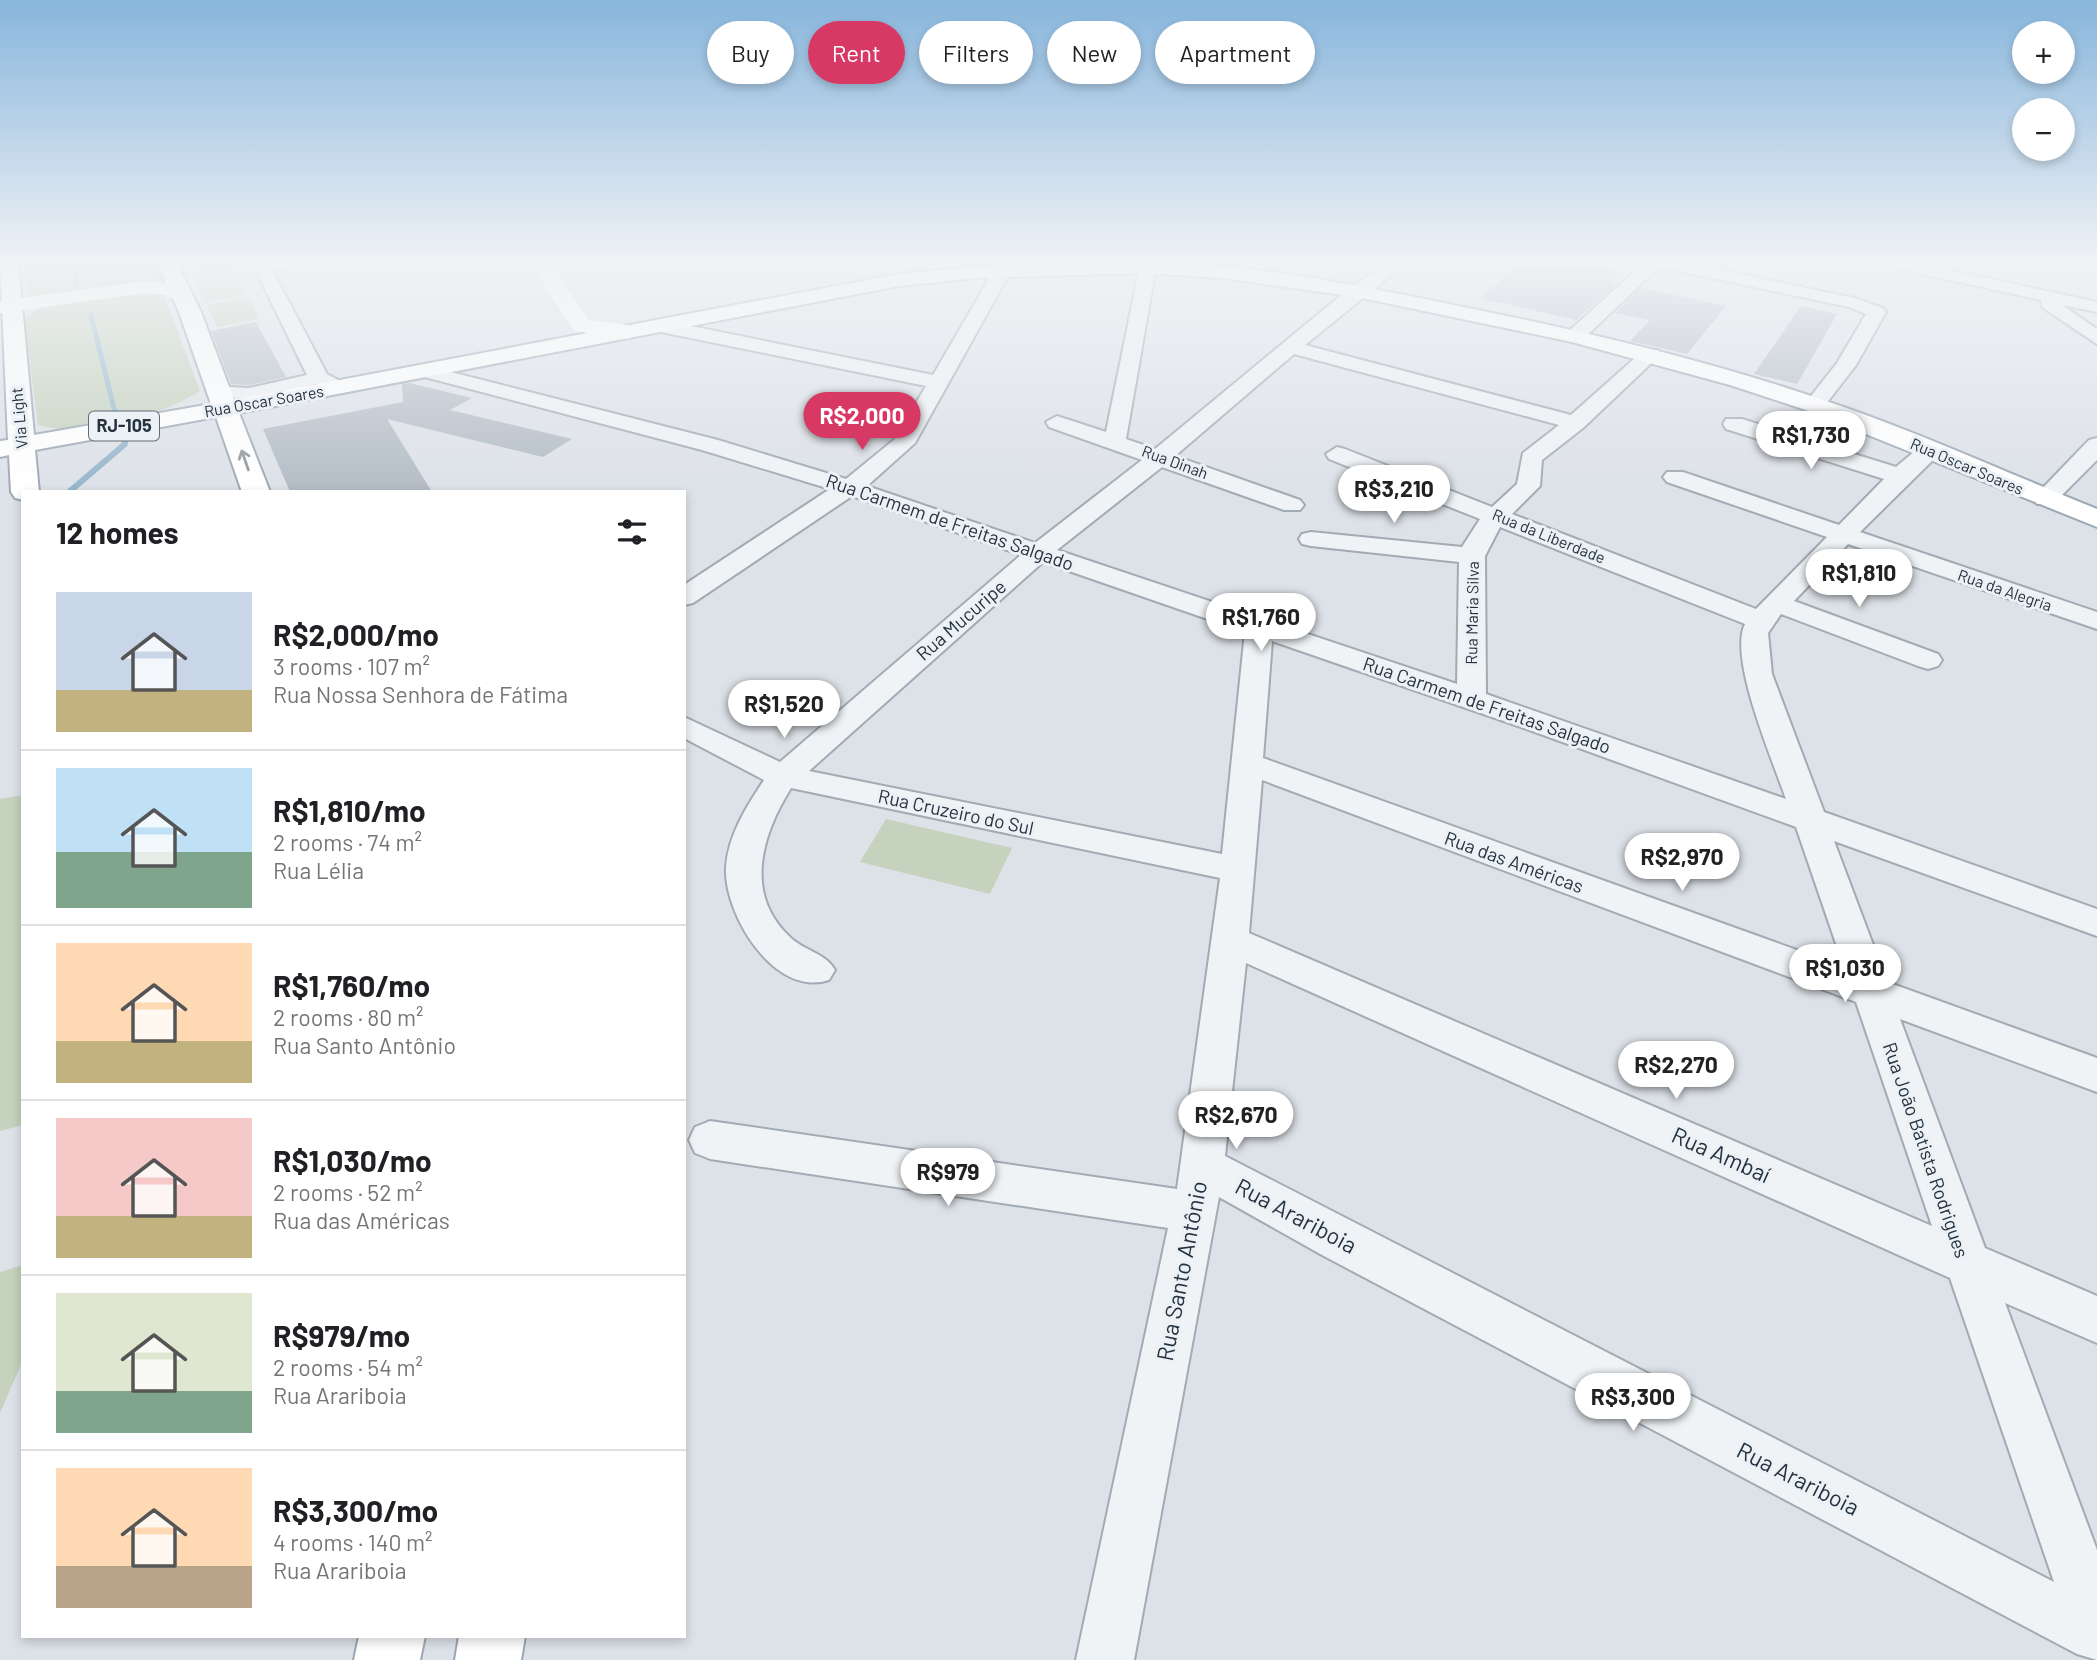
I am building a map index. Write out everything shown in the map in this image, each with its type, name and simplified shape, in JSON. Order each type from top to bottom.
[{"type":"main road","name":"Via Light","points":[[6,338],[11,447],[24,490]]},
{"type":"main road","points":[[199,338],[255,490]]},
{"type":"main road","points":[[558,346],[568,338]]},
{"type":"main road","name":"Rua Oscar Soares","points":[[11,447],[428,372],[596,338]]},
{"type":"main road","name":"Rua Oscar Soares","points":[[1585,338],[1651,354],[1815,405],[2097,519]]},
{"type":"main road","points":[[387,1660],[392,1638]]},
{"type":"main road","points":[[488,1660],[492,1638]]},
{"type":"street","points":[[299,338],[319,378]]},
{"type":"street","points":[[723,338],[938,382]]},
{"type":"street","points":[[686,596],[850,488],[887,460],[904,443],[963,338]]},
{"type":"street","points":[[1115,441],[1134,338]]},
{"type":"street","name":"Rua Mucuripe","points":[[816,970],[786,957],[769,941],[755,921],[746,898],[743,879],[746,848],[762,809],[783,776],[1039,552],[1161,456],[1300,338]]},
{"type":"street","points":[[1815,405],[1846,365],[1862,338]]},
{"type":"street","points":[[1290,347],[1575,423]]},
{"type":"street","name":"Rua Maria Silva","points":[[1471,699],[1472,556],[1475,543],[1495,514],[1528,486],[1531,458],[1575,423],[1651,354]]},
{"type":"street","name":"Rua Carmem de Freitas Salgado","points":[[428,372],[698,442],[850,488],[1471,699],[2097,923]]},
{"type":"street","points":[[226,409],[249,394],[319,378],[341,387]]},
{"type":"street","name":"Rua Dinah","points":[[1057,422],[1161,456],[1292,505]]},
{"type":"street","points":[[1734,424],[1900,476]]},
{"type":"street","points":[[2045,499],[2083,463],[2097,445]]},
{"type":"street","points":[[1767,612],[1900,476],[1929,450]]},
{"type":"street","name":"Rua da Liberdade","points":[[1337,454],[1767,612],[1928,660]]},
{"type":"street","name":"Rua da Alegria","points":[[1675,477],[2097,621]]},
{"type":"street","points":[[1311,538],[1472,556]]},
{"type":"street","name":"Rua João Batista Rodrigues","points":[[1767,612],[1754,634],[1758,674],[1812,820],[1965,1262],[2097,1626]]},
{"type":"street","name":"Rua Santo Antônio","points":[[1105,1660],[1199,1189],[1238,869],[1259,627]]},
{"type":"street","name":"Rua Cruzeiro do Sul","points":[[686,727],[783,776],[1238,869]]},
{"type":"street","name":"Rua das Américas","points":[[1248,764],[2097,1075]]},
{"type":"street","name":"Rua Ambaí","points":[[1230,940],[2097,1320]]},
{"type":"street","name":"Rua Arariboia","points":[[710,1140],[1199,1189],[1338,1240],[2097,1634]]},
{"type":"green space","points":[[27,338],[180,338],[200,391],[165,409],[99,427],[77,429],[38,425]]},
{"type":"green space","points":[[21,795],[21,1126],[0,1131],[0,799]]},
{"type":"green space","points":[[886,819],[1012,848],[990,894],[860,862]]},
{"type":"green space","points":[[21,1266],[21,1365],[0,1413],[0,1272]]},
{"type":"building","points":[[214,338],[265,338],[286,377],[249,385],[231,384]]},
{"type":"building","points":[[1632,338],[1700,338],[1687,354],[1630,341]]},
{"type":"building","points":[[1779,338],[1823,338],[1797,384],[1754,374]]},
{"type":"building","points":[[409,383],[472,398],[450,410],[572,439],[543,457],[387,419],[431,490],[289,490],[263,429],[403,402],[402,384]]},
{"type":"waterway","points":[[97,338],[116,417]]},
{"type":"waterway","points":[[71,490],[125,444],[124,436]]}]
